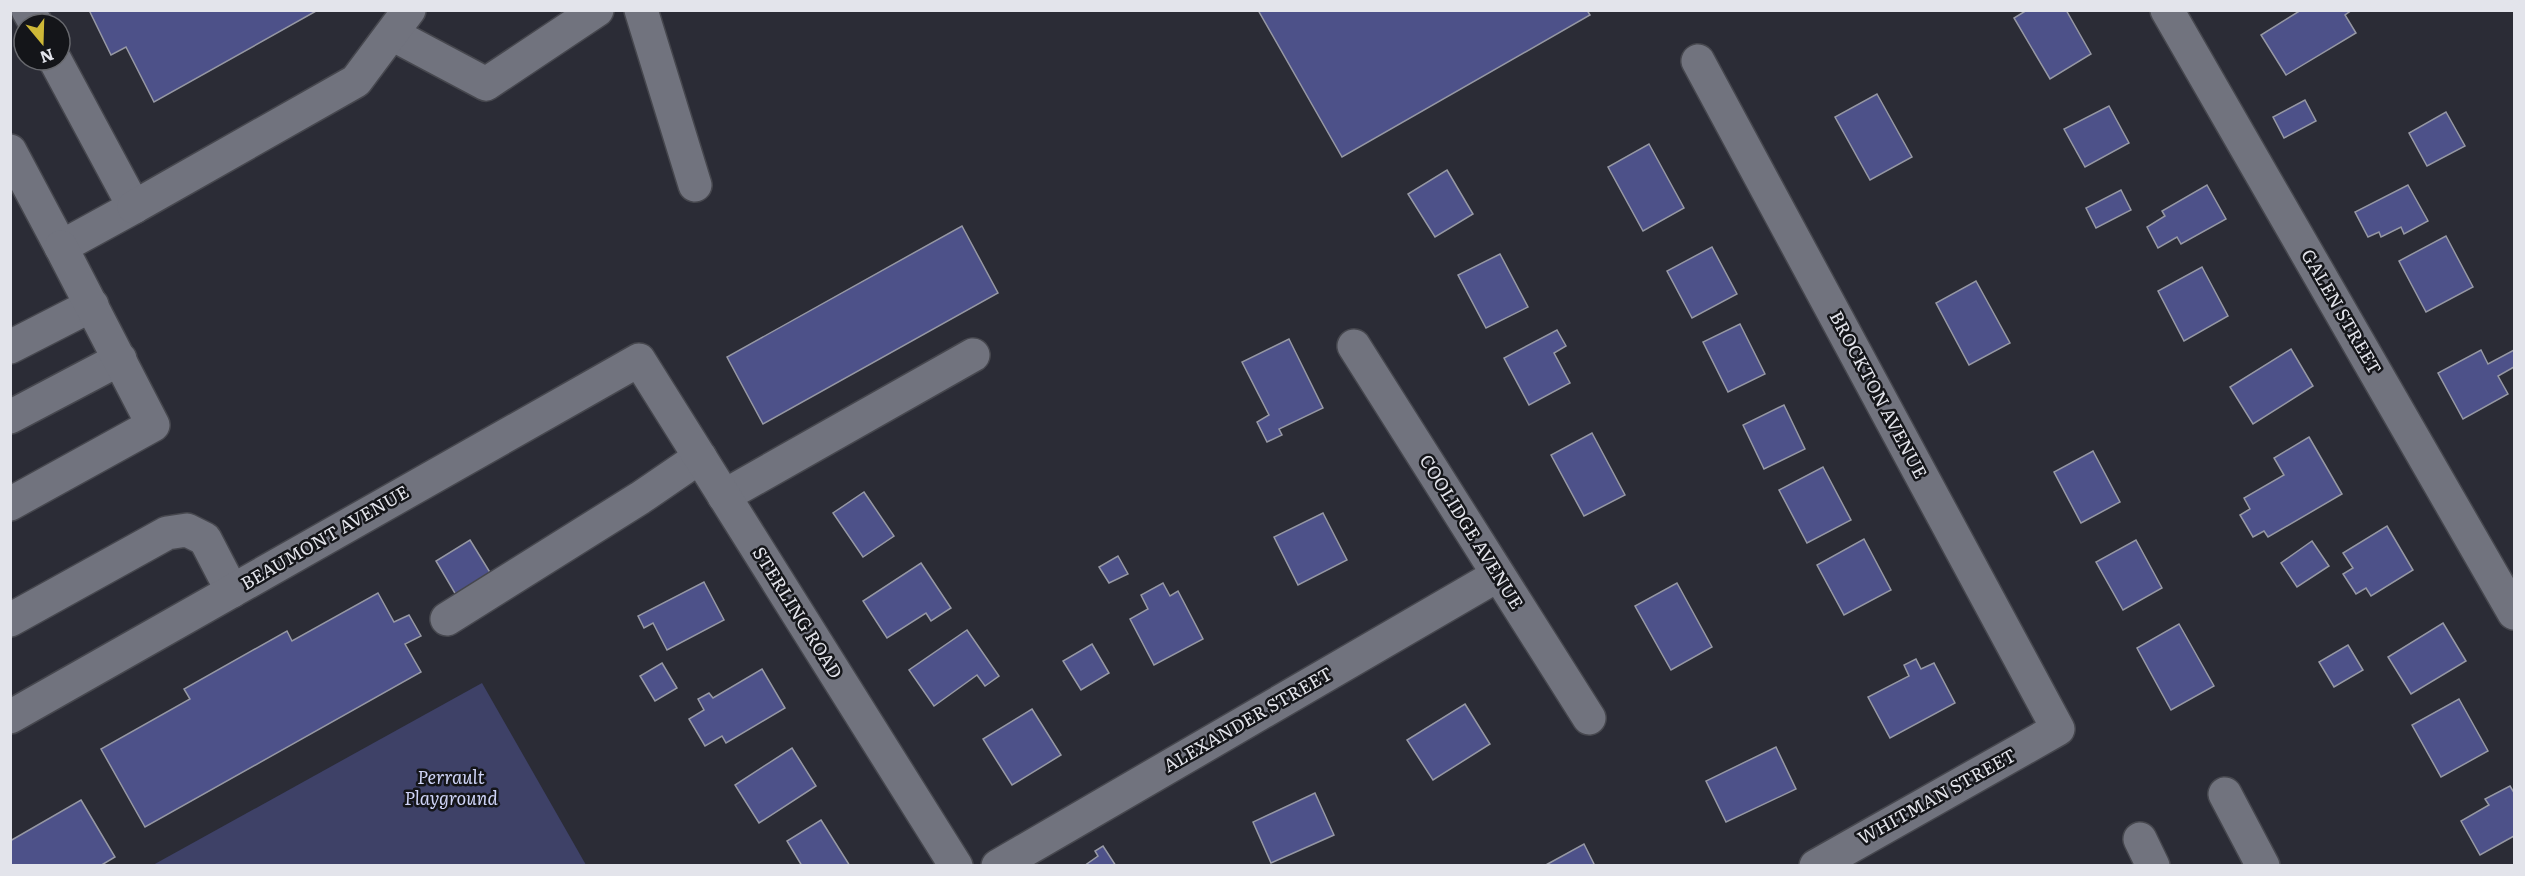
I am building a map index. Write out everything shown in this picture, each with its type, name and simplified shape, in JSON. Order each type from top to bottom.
[{"type":"street","points":[[62,247],[356,81],[401,22],[486,84],[597,10]]},
{"type":"street","points":[[641,10],[695,185]]},
{"type":"street","name":"GALEN STREET","points":[[2168,10],[2514,613]]},
{"type":"street","name":"BROCKTON AVENUE","points":[[1698,62],[2058,729]]},
{"type":"street","points":[[61,72],[134,207]]},
{"type":"street","points":[[10,151],[153,425],[10,504]]},
{"type":"street","points":[[10,347],[92,305]]},
{"type":"street","name":"COOLIDGE AVENUE","points":[[1354,346],[1589,718]]},
{"type":"street","points":[[724,496],[973,355]]},
{"type":"street","points":[[10,417],[120,358]]},
{"type":"street","name":"STERLING ROAD","points":[[639,360],[956,866]]},
{"type":"street","name":"BEAUMONT AVENUE","points":[[10,717],[639,360]]},
{"type":"street","points":[[447,619],[640,498],[700,457]]},
{"type":"street","points":[[10,620],[167,533],[187,530],[205,539],[232,591]]},
{"type":"street","name":"ALEXANDER STREET","points":[[998,866],[1498,575]]},
{"type":"street","name":"WHITMAN STREET","points":[[1816,866],[2058,729]]},
{"type":"street","points":[[2225,794],[2263,866]]},
{"type":"green space","name":"Perrault Playground","points":[[482,683],[586,865],[153,865]]},
{"type":"building","points":[[89,10],[318,10],[154,102],[126,47],[111,55]]},
{"type":"building","points":[[1258,10],[1587,10],[1590,15],[1342,157]]},
{"type":"building","points":[[2027,10],[2066,10],[2091,54],[2050,79],[2014,18]]},
{"type":"building","points":[[2301,10],[2352,10],[2345,15],[2356,33],[2286,75],[2261,35]]},
{"type":"building","points":[[1877,94],[1912,157],[1870,180],[1835,117]]},
{"type":"building","points":[[2305,100],[2316,121],[2284,138],[2273,117]]},
{"type":"building","points":[[2109,106],[2129,143],[2085,167],[2064,129]]},
{"type":"building","points":[[2446,112],[2465,146],[2427,166],[2409,133]]},
{"type":"building","points":[[1649,144],[1684,208],[1643,231],[1608,167]]},
{"type":"building","points":[[1447,170],[1473,214],[1435,237],[1408,194]]},
{"type":"building","points":[[2207,185],[2226,219],[2181,244],[2177,237],[2158,248],[2147,227],[2165,216],[2162,211]]},
{"type":"building","points":[[2408,185],[2428,221],[2404,234],[2401,227],[2381,237],[2379,232],[2368,237],[2355,212]]},
{"type":"building","points":[[2121,190],[2131,210],[2096,228],[2086,208]]},
{"type":"building","points":[[962,226],[998,293],[763,424],[727,357]]},
{"type":"building","points":[[2446,236],[2473,287],[2426,312],[2399,261]]},
{"type":"building","points":[[1712,247],[1737,294],[1692,318],[1667,271]]},
{"type":"building","points":[[1500,254],[1528,307],[1486,328],[1458,275]]},
{"type":"building","points":[[2202,267],[2228,316],[2184,341],[2158,291]]},
{"type":"building","points":[[1976,281],[2010,343],[1969,365],[1936,303]]},
{"type":"building","points":[[1740,324],[1765,374],[1728,392],[1703,342]]},
{"type":"building","points":[[1557,330],[1566,346],[1554,353],[1570,383],[1529,405],[1504,358]]},
{"type":"building","points":[[1289,339],[1323,408],[1279,429],[1282,435],[1267,442],[1257,422],[1269,415],[1242,362]]},
{"type":"building","points":[[2291,349],[2313,386],[2253,424],[2230,387]]},
{"type":"building","points":[[2481,350],[2488,364],[2514,350],[2514,367],[2498,376],[2508,394],[2463,419],[2438,373]]},
{"type":"building","points":[[1784,405],[1805,449],[1764,469],[1743,425]]},
{"type":"building","points":[[1592,433],[1625,495],[1584,516],[1551,455]]},
{"type":"building","points":[[2309,437],[2342,494],[2268,537],[2264,531],[2253,537],[2240,515],[2250,509],[2244,498],[2284,475],[2274,458]]},
{"type":"building","points":[[2093,451],[2120,502],[2081,523],[2054,472]]},
{"type":"building","points":[[1823,467],[1851,520],[1807,543],[1779,490]]},
{"type":"building","points":[[864,492],[894,536],[863,557],[833,513]]},
{"type":"building","points":[[1323,513],[1347,560],[1298,585],[1274,537]]},
{"type":"building","points":[[2387,526],[2413,570],[2371,596],[2366,588],[2356,594],[2343,574],[2353,568],[2343,553]]},
{"type":"building","points":[[1864,539],[1891,590],[1844,615],[1817,565]]},
{"type":"building","points":[[470,540],[491,574],[456,595],[436,561]]},
{"type":"building","points":[[2136,540],[2162,588],[2123,610],[2096,562]]},
{"type":"building","points":[[2312,541],[2329,566],[2297,587],[2281,563]]},
{"type":"building","points":[[1118,556],[1128,574],[1109,583],[1099,567]]},
{"type":"building","points":[[921,563],[951,608],[931,621],[926,613],[887,638],[863,601]]},
{"type":"building","points":[[704,582],[724,620],[667,650],[653,623],[644,628],[638,616]]},
{"type":"building","points":[[1163,583],[1170,596],[1178,591],[1203,639],[1154,665],[1130,619],[1148,609],[1141,595]]},
{"type":"building","points":[[1677,583],[1712,647],[1671,670],[1635,606]]},
{"type":"building","points":[[378,593],[394,622],[409,615],[421,636],[405,644],[421,672],[145,827],[101,749],[190,699],[184,689],[287,631],[292,641]]},
{"type":"building","points":[[2443,623],[2466,661],[2411,694],[2388,657]]},
{"type":"building","points":[[2179,624],[2214,686],[2171,710],[2137,648]]},
{"type":"building","points":[[967,630],[999,676],[985,686],[977,675],[934,706],[909,670]]},
{"type":"building","points":[[1092,644],[1109,673],[1081,690],[1063,661]]},
{"type":"building","points":[[2348,645],[2363,670],[2334,687],[2319,662]]},
{"type":"building","points":[[1916,659],[1921,669],[1934,663],[1955,703],[1890,738],[1868,697],[1909,676],[1904,665]]},
{"type":"building","points":[[662,663],[677,688],[655,701],[640,676]]},
{"type":"building","points":[[762,669],[785,708],[726,743],[722,736],[705,746],[689,719],[704,710],[698,699],[709,693],[713,698]]},
{"type":"building","points":[[2459,699],[2488,751],[2441,777],[2412,725]]},
{"type":"building","points":[[1465,704],[1490,744],[1433,780],[1407,740]]},
{"type":"building","points":[[1032,709],[1061,755],[1012,785],[983,739]]},
{"type":"building","points":[[1776,747],[1796,789],[1726,822],[1706,781]]},
{"type":"building","points":[[792,748],[816,786],[759,823],[735,785]]},
{"type":"building","points":[[2510,786],[2514,790],[2514,836],[2480,855],[2461,821],[2489,805],[2485,799]]},
{"type":"building","points":[[1315,793],[1334,835],[1271,863],[1253,822]]},
{"type":"building","points":[[81,800],[115,857],[100,866],[10,866],[10,841]]},
{"type":"building","points":[[821,820],[850,866],[802,866],[787,841]]},
{"type":"building","points":[[1584,844],[1595,866],[1544,866]]},
{"type":"building","points":[[1103,846],[1116,866],[1084,866],[1098,856],[1095,851]]}]
